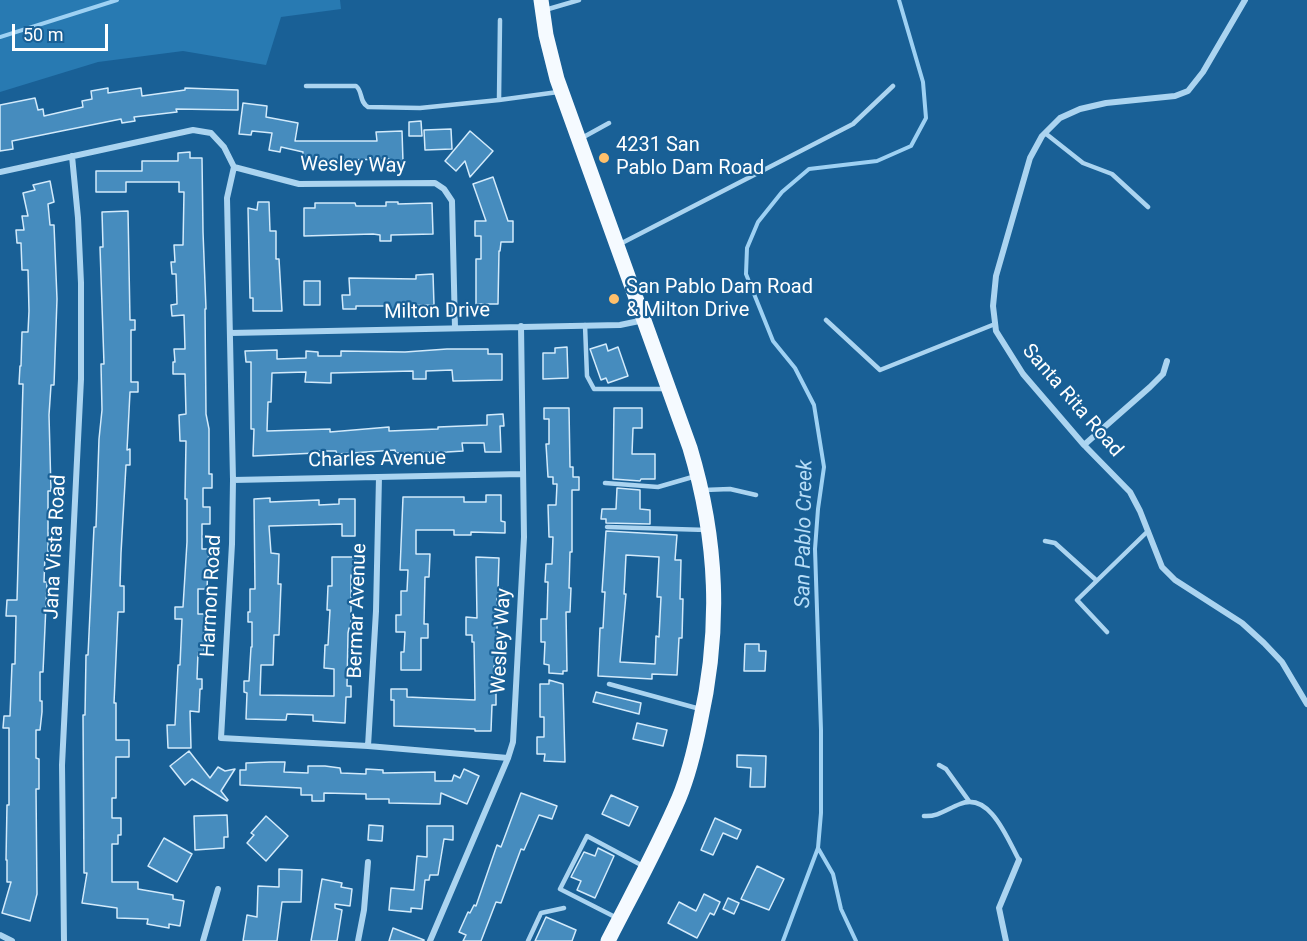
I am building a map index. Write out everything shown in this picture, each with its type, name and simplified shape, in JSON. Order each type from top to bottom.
[{"type":"main road","points":[[541,5],[546,35],[561,92],[670,389],[700,483],[714,571],[715,609],[712,657],[693,753],[680,796],[608,941]]},
{"type":"street","name":"Santa Rita Road","points":[[1245,0],[1203,72],[1188,91],[1175,96],[1106,103],[1080,109],[1060,118],[1045,133],[1030,158],[996,276],[993,306],[996,331],[1023,374],[1084,445],[1130,492],[1162,567],[1175,580],[1242,623],[1264,643],[1282,662],[1307,704]]},
{"type":"street","points":[[0,172],[193,130],[211,133],[224,147],[234,167]]},
{"type":"street","name":"Jana Vista Road","points":[[64,941],[62,765],[81,367],[79,240],[72,156]]},
{"type":"street","name":"Wesley Way","points":[[234,167],[298,184],[435,183],[444,189],[452,201],[454,328]]},
{"type":"street","name":"Harmon Road","points":[[234,167],[227,198],[232,480],[221,738],[368,746],[508,758]]},
{"type":"street","name":"Milton Drive","points":[[230,333],[621,325],[645,320]]},
{"type":"street","name":"Wesley Way","points":[[430,941],[513,742],[524,537],[520,326]]},
{"type":"street","points":[[1084,445],[1163,374],[1167,361]]},
{"type":"street","name":"Charles Avenue","points":[[232,480],[522,474]]},
{"type":"street","name":"Bermar Avenue","points":[[368,746],[376,611],[379,477]]},
{"type":"street","points":[[1006,941],[999,908],[1019,860]]},
{"type":"street","points":[[358,941],[364,910],[368,862]]},
{"type":"street","points":[[203,941],[218,889]]},
{"type":"street","points":[[0,935],[12,941]]},
{"type":"lane","points":[[541,5],[579,0]]},
{"type":"lane","points":[[499,100],[501,20]]},
{"type":"lane","points":[[306,86],[356,86],[363,103],[368,107],[420,108],[561,92]]},
{"type":"lane","points":[[617,246],[853,124],[893,86]]},
{"type":"lane","points":[[578,140],[609,123]]},
{"type":"lane","points":[[1045,133],[1083,163],[1112,174],[1148,207]]},
{"type":"lane","points":[[826,320],[880,370],[995,324]]},
{"type":"lane","points":[[585,325],[587,376],[594,389],[670,389]]},
{"type":"lane","points":[[605,483],[658,487],[700,483],[756,495]]},
{"type":"lane","points":[[606,526],[709,530]]},
{"type":"lane","points":[[1107,632],[1077,600],[1148,531]]},
{"type":"lane","points":[[1045,541],[1055,543],[1096,580]]},
{"type":"lane","points":[[609,684],[703,709]]},
{"type":"lane","points":[[939,765],[946,770],[969,801],[982,805],[995,818],[1019,860]]},
{"type":"lane","points":[[924,816],[940,814],[969,801]]},
{"type":"lane","points":[[619,919],[560,890],[587,836],[645,868]]},
{"type":"lane","points":[[528,941],[541,913],[564,908]]},
{"type":"shaded area","points":[[0,0],[340,0],[341,9],[281,17],[266,65],[183,51],[98,62],[0,92]]},
{"type":"building","points":[[108,88],[108,93],[141,88],[142,96],[185,90],[185,88],[238,90],[238,110],[176,109],[177,112],[134,117],[135,121],[122,123],[121,119],[12,141],[13,149],[0,151],[0,105],[35,98],[38,110],[43,109],[44,116],[83,107],[82,101],[92,99],[91,91]]},
{"type":"building","points":[[243,103],[267,106],[266,117],[298,123],[295,141],[377,141],[376,132],[402,131],[403,162],[389,163],[389,159],[302,161],[303,152],[281,147],[280,152],[269,150],[272,133],[252,131],[251,135],[239,134]]},
{"type":"building","points":[[421,121],[422,136],[409,136],[409,122]]},
{"type":"building","points":[[451,129],[452,149],[425,150],[424,130]]},
{"type":"building","points":[[470,131],[493,151],[470,177],[465,161],[456,171],[445,161]]},
{"type":"building","points":[[190,152],[190,158],[202,158],[206,414],[209,429],[209,474],[212,474],[212,488],[203,488],[203,507],[210,507],[210,524],[202,524],[202,549],[209,549],[207,589],[198,589],[198,614],[207,614],[207,631],[204,631],[204,654],[198,653],[197,679],[202,679],[199,712],[190,711],[191,748],[168,748],[167,725],[175,725],[178,665],[180,665],[182,619],[175,619],[175,607],[183,607],[187,542],[186,441],[180,441],[179,415],[186,414],[185,374],[173,374],[174,349],[185,349],[184,315],[172,316],[171,305],[177,304],[176,274],[172,274],[171,262],[175,262],[174,245],[183,245],[184,192],[179,192],[179,182],[126,182],[126,192],[96,192],[96,171],[142,171],[142,161],[178,161],[178,153]]},
{"type":"building","points":[[493,177],[508,221],[513,221],[513,242],[501,242],[498,304],[476,304],[476,259],[481,259],[481,236],[475,236],[475,221],[486,221],[473,184]]},
{"type":"building","points":[[50,181],[54,202],[48,204],[50,225],[54,225],[57,299],[54,385],[51,385],[49,415],[51,491],[48,491],[48,555],[45,555],[44,582],[47,582],[43,672],[40,672],[42,712],[40,730],[36,730],[36,758],[39,759],[39,789],[36,789],[37,894],[30,921],[2,913],[11,882],[7,882],[6,860],[9,728],[3,728],[4,716],[10,716],[12,664],[15,664],[16,616],[6,616],[7,600],[17,600],[23,384],[19,384],[22,332],[28,332],[29,311],[28,270],[22,270],[21,243],[17,243],[16,230],[24,230],[22,216],[28,216],[23,193],[35,190],[33,185]]},
{"type":"building","points":[[258,202],[269,202],[270,231],[276,231],[276,259],[279,259],[282,311],[253,311],[253,298],[250,298],[248,208],[257,210]]},
{"type":"building","points":[[386,202],[432,203],[433,234],[391,235],[391,241],[380,241],[380,235],[373,234],[304,236],[304,208],[315,208],[315,203],[386,206]]},
{"type":"building","points":[[128,211],[130,320],[135,320],[135,330],[131,330],[131,382],[138,382],[138,392],[130,392],[127,450],[130,449],[130,465],[126,465],[120,586],[124,586],[124,612],[118,612],[114,703],[116,703],[116,740],[129,740],[129,757],[116,757],[116,798],[112,798],[112,818],[121,818],[121,835],[118,835],[118,844],[112,844],[112,882],[138,882],[138,889],[173,895],[173,899],[184,901],[180,926],[169,924],[169,928],[147,924],[148,919],[117,918],[117,908],[82,903],[87,873],[84,873],[83,715],[85,715],[86,655],[88,655],[102,410],[101,364],[104,364],[100,247],[103,247],[102,212]]},
{"type":"building","points":[[433,274],[434,305],[400,306],[400,310],[387,310],[387,306],[356,306],[356,309],[343,309],[342,295],[350,295],[349,278],[416,279],[416,275]]},
{"type":"building","points":[[304,281],[320,281],[320,305],[304,305]]},
{"type":"building","points":[[606,344],[608,351],[618,347],[628,376],[608,383],[606,378],[601,380],[590,349]]},
{"type":"building","points":[[567,347],[568,378],[543,379],[543,353],[555,353],[555,348]]},
{"type":"building","points":[[488,349],[488,354],[502,354],[502,380],[453,381],[452,370],[426,371],[426,379],[413,379],[413,371],[331,373],[331,383],[305,382],[306,372],[272,373],[267,431],[330,429],[330,432],[389,427],[389,431],[438,429],[438,427],[487,425],[487,415],[503,414],[504,426],[500,426],[501,452],[485,452],[484,443],[462,443],[463,451],[396,453],[395,450],[337,454],[336,451],[316,451],[316,453],[253,456],[251,362],[246,362],[245,351],[277,350],[277,359],[306,358],[306,351],[318,352],[318,356],[341,356],[341,351],[405,352]]},
{"type":"building","points":[[544,408],[569,408],[570,467],[573,467],[573,477],[579,477],[579,490],[572,490],[570,612],[566,612],[567,671],[563,671],[563,674],[549,673],[549,665],[544,664],[545,642],[541,642],[541,619],[547,619],[546,564],[552,564],[553,537],[549,537],[548,505],[556,505],[557,484],[553,484],[553,477],[548,477],[546,444],[549,444],[549,419],[544,419]]},
{"type":"building","points":[[614,408],[642,408],[642,428],[633,428],[632,454],[655,454],[655,479],[641,479],[640,481],[613,479]]},
{"type":"building","points":[[617,488],[640,490],[640,509],[650,510],[650,524],[606,523],[606,519],[601,519],[602,509],[616,509]]},
{"type":"building","points":[[486,495],[501,495],[501,521],[505,522],[505,533],[471,532],[471,535],[454,535],[454,530],[416,530],[416,554],[430,554],[429,577],[425,577],[424,624],[428,624],[428,638],[421,638],[421,670],[401,670],[401,652],[404,652],[405,632],[396,632],[396,615],[401,615],[401,591],[407,591],[408,570],[400,570],[403,497],[464,497],[464,502],[486,502]]},
{"type":"building","points":[[270,498],[270,502],[319,500],[319,505],[339,504],[339,499],[355,499],[355,536],[342,536],[342,524],[269,526],[271,553],[279,554],[278,584],[281,584],[279,635],[274,635],[273,665],[261,665],[260,695],[334,696],[334,669],[324,668],[325,645],[328,645],[330,610],[327,610],[328,586],[332,586],[332,557],[356,557],[355,575],[351,575],[351,628],[348,633],[347,686],[351,686],[351,697],[346,697],[345,723],[313,721],[313,715],[287,714],[286,720],[246,719],[247,693],[244,692],[244,681],[249,681],[252,647],[252,622],[248,622],[248,612],[250,612],[250,589],[255,589],[254,499]]},
{"type":"building","points":[[606,531],[677,535],[675,560],[681,560],[680,599],[683,599],[682,638],[679,638],[677,675],[652,674],[652,679],[598,676],[600,628],[603,628],[605,592],[602,592]],"holes":[[[626,555],[659,557],[657,597],[661,597],[655,664],[620,662],[626,594],[624,594]]]},
{"type":"building","points":[[476,557],[499,558],[498,588],[502,588],[502,599],[497,598],[497,666],[494,666],[493,693],[496,693],[496,705],[492,705],[491,731],[394,726],[394,700],[391,700],[391,689],[407,689],[407,697],[475,700],[474,642],[472,642],[472,635],[466,635],[466,617],[477,618]]},
{"type":"building","points":[[745,644],[759,644],[759,651],[766,651],[765,671],[744,671]]},
{"type":"building","points":[[549,680],[563,684],[565,762],[544,761],[545,754],[537,754],[537,737],[544,737],[544,717],[540,717],[540,684],[549,684]]},
{"type":"building","points":[[596,692],[641,703],[639,714],[593,702]]},
{"type":"building","points":[[637,723],[667,730],[663,746],[633,739]]},
{"type":"building","points":[[189,751],[210,778],[218,767],[225,771],[235,769],[221,791],[227,801],[192,779],[185,785],[170,766]]},
{"type":"building","points":[[737,755],[766,756],[765,787],[750,787],[751,768],[737,767]]},
{"type":"building","points":[[285,762],[284,772],[308,773],[308,766],[325,766],[340,768],[341,773],[366,774],[366,769],[383,770],[383,773],[435,772],[435,781],[452,781],[454,775],[460,778],[464,769],[479,776],[467,804],[441,793],[440,804],[389,803],[389,799],[366,799],[366,794],[324,793],[324,801],[312,801],[312,795],[301,795],[301,788],[240,785],[240,770],[246,770],[246,763]]},
{"type":"building","points":[[521,793],[557,806],[552,819],[539,815],[524,850],[521,849],[501,903],[496,902],[481,941],[463,941],[466,935],[459,932],[468,912],[470,913],[474,905],[476,906],[497,845],[501,847]]},
{"type":"building","points":[[611,795],[638,807],[629,826],[602,814]]},
{"type":"building","points":[[227,815],[228,837],[224,837],[224,848],[195,850],[194,816]]},
{"type":"building","points":[[266,816],[288,836],[266,861],[247,843],[254,835],[251,833]]},
{"type":"building","points":[[715,818],[741,830],[737,839],[723,833],[713,855],[701,850]]},
{"type":"building","points":[[369,825],[383,826],[382,841],[368,840]]},
{"type":"building","points":[[427,826],[453,826],[453,840],[444,839],[438,875],[430,875],[429,880],[425,880],[422,909],[411,908],[411,912],[389,910],[391,888],[414,890],[417,856],[427,857]]},
{"type":"building","points":[[164,838],[192,854],[177,882],[148,866]]},
{"type":"building","points":[[598,848],[614,856],[595,898],[577,890],[581,881],[571,877],[584,852],[595,856]]},
{"type":"building","points":[[757,866],[784,879],[769,910],[741,899]]},
{"type":"building","points":[[279,869],[302,870],[301,902],[282,902],[277,941],[243,941],[247,915],[257,917],[258,886],[279,887]]},
{"type":"building","points":[[322,879],[342,883],[341,887],[352,889],[350,906],[335,904],[335,908],[342,910],[337,941],[311,941]]},
{"type":"building","points":[[704,894],[720,902],[714,915],[710,913],[697,938],[668,923],[679,902],[696,911]]},
{"type":"building","points":[[728,898],[739,903],[734,914],[723,909]]},
{"type":"building","points":[[546,917],[576,930],[572,941],[535,941]]},
{"type":"building","points":[[393,928],[424,940],[424,941],[389,941]]},
{"type":"waterway","points":[[0,37],[117,0]]},
{"type":"waterway","name":"San Pablo Creek","points":[[783,941],[818,848],[821,813],[821,730],[815,549],[824,467],[814,405],[795,368],[773,341],[746,274],[747,248],[758,222],[782,192],[809,169],[877,161],[911,146],[926,118],[923,82],[899,0]]},
{"type":"waterway","points":[[818,848],[833,874],[841,909],[856,941]]},
{"type":"place","name":"4231 San Pablo Dam Road","points":[[604,158]]},
{"type":"place","name":"San Pablo Dam Road & Milton Drive","points":[[614,299]]}]
